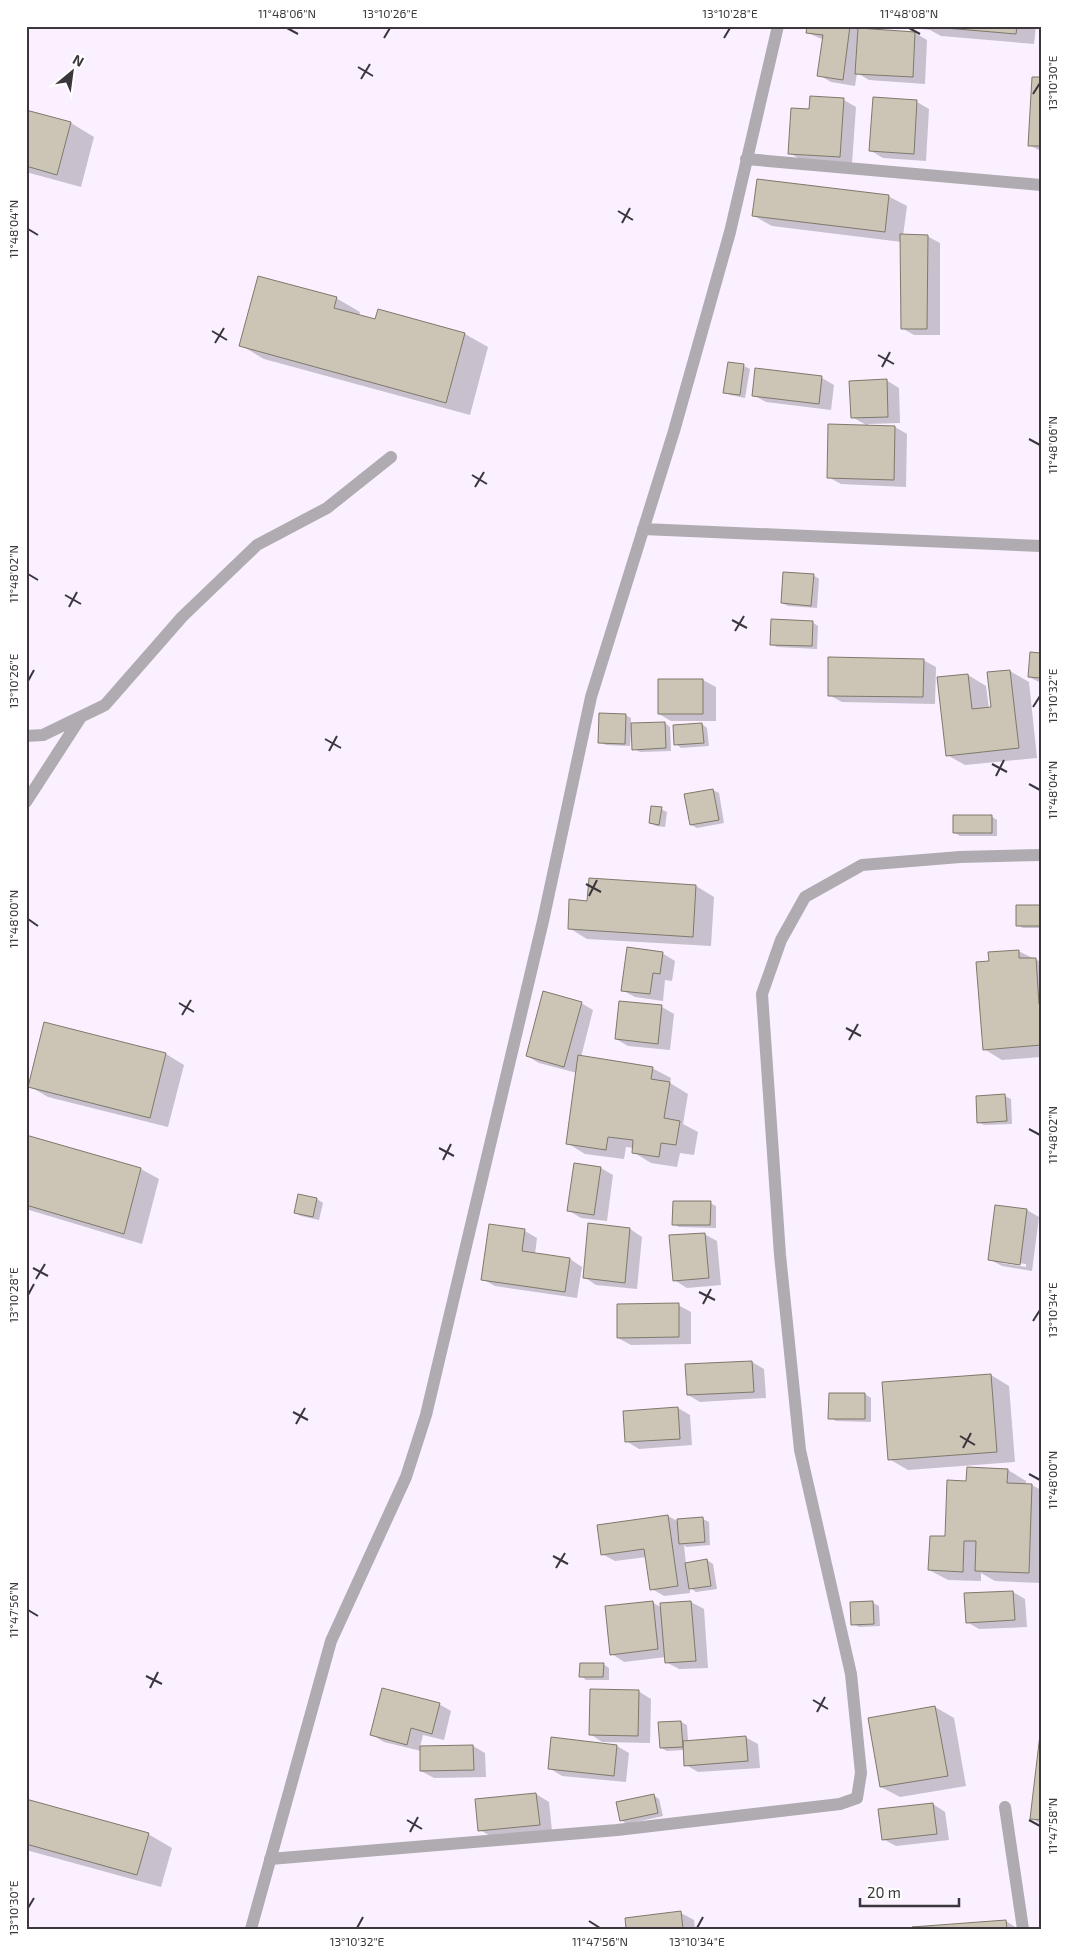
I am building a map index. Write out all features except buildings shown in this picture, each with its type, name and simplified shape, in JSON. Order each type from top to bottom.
[{"type":"street","points":[[251,1929],[331,1641],[406,1477],[426,1414],[543,921],[591,697],[674,431],[730,232],[778,26]]},
{"type":"street","points":[[746,160],[1041,185]]},
{"type":"street","points":[[26,736],[43,735],[105,705],[182,617],[257,545],[327,508],[391,457]]},
{"type":"street","points":[[643,529],[1041,546]]},
{"type":"street","points":[[26,802],[81,717]]},
{"type":"street","points":[[270,1859],[617,1830],[840,1804],[857,1798],[861,1772],[851,1674],[800,1450],[780,1255],[762,994],[782,940],[805,897],[862,865],[960,857],[1041,855]]},
{"type":"street","points":[[1005,1807],[1023,1929]]}]
